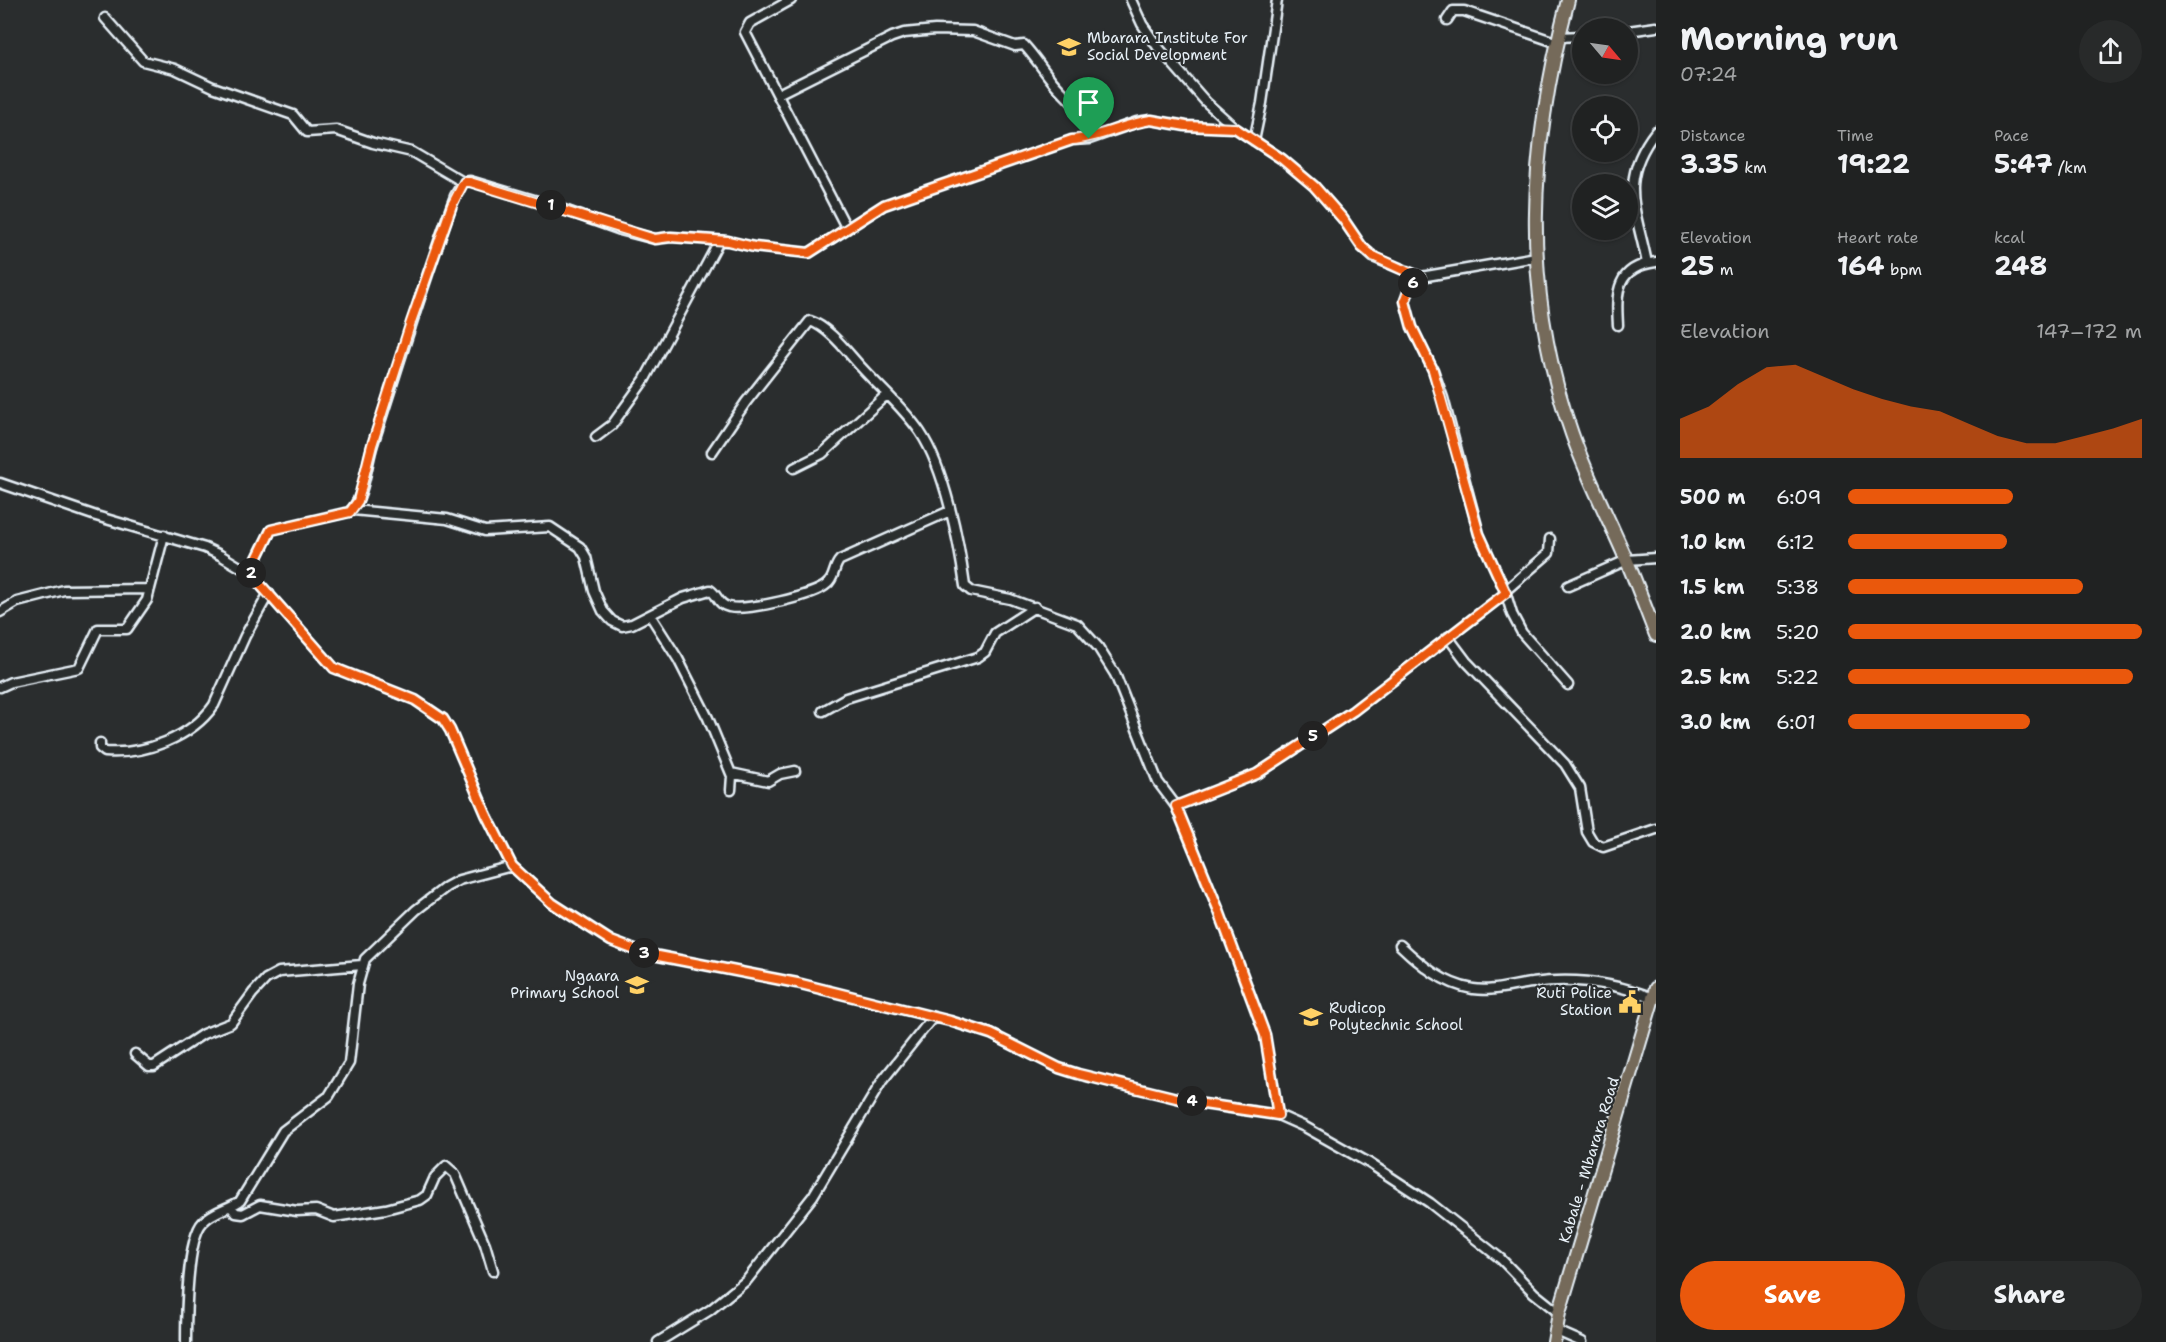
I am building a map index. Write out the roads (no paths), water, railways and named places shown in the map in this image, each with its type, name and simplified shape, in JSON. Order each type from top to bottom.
[{"type":"main road","points":[[1568,0],[1545,101],[1539,143],[1536,257],[1547,340],[1563,409],[1582,462],[1627,560],[1656,635]]},
{"type":"main road","name":"Kabale - Mbarara Road","points":[[1555,1337],[1559,1313],[1655,991]]},
{"type":"street","points":[[792,0],[750,23],[745,32],[837,213],[848,229]]},
{"type":"street","points":[[1131,0],[1142,24],[1157,46],[1206,102],[1235,128],[1314,186],[1343,219],[1362,247],[1373,256],[1421,278]]},
{"type":"street","points":[[1254,141],[1277,0]]},
{"type":"street","points":[[1448,20],[1453,11],[1464,11],[1558,40],[1572,38]]},
{"type":"street","points":[[105,18],[143,62],[174,69],[213,87],[293,115],[307,132],[336,130],[373,143],[412,152],[464,182],[551,205],[647,237],[719,241],[809,253],[884,205],[1072,140],[1089,139],[1137,122],[1151,120],[1186,126],[1235,128]]},
{"type":"street","points":[[1638,30],[1656,27]]},
{"type":"street","points":[[778,94],[892,37],[928,30],[973,31],[1015,46],[1024,45],[1054,83],[1080,110],[1089,128],[1089,139]]},
{"type":"street","points":[[1618,325],[1616,297],[1619,285],[1634,269],[1651,263],[1631,183],[1640,156],[1656,130]]},
{"type":"street","points":[[352,510],[358,501],[372,445],[411,322],[452,205],[464,182]]},
{"type":"street","points":[[596,437],[612,425],[645,378],[719,241]]},
{"type":"street","points":[[1536,257],[1421,278],[1412,284],[1405,301],[1412,327],[1433,370],[1479,534],[1505,592],[1512,614],[1522,633],[1568,685]]},
{"type":"street","points":[[712,452],[746,402],[810,321],[828,334],[908,416],[930,449],[950,511],[968,589],[1035,607],[1077,624],[1098,647],[1115,674],[1158,782],[1176,806],[1219,911],[1265,1035],[1278,1115]]},
{"type":"street","points":[[794,468],[822,454],[888,396]]},
{"type":"street","points":[[0,483],[96,516],[205,548],[250,573],[305,638],[334,668],[402,694],[443,719],[512,866],[552,903],[627,948],[797,983],[933,1017],[991,1034],[1059,1068],[1078,1074],[1197,1103],[1278,1115],[1369,1162],[1430,1203],[1501,1259],[1534,1293],[1559,1313]]},
{"type":"street","points":[[250,573],[271,530],[352,510],[447,519],[485,531],[550,526],[580,547],[586,557],[598,601],[612,621],[627,626],[683,598],[710,590],[719,602],[732,608],[760,606],[807,595],[829,583],[840,560],[950,511]]},
{"type":"street","points":[[0,687],[11,682],[79,668],[98,629],[127,629],[147,600],[164,535]]},
{"type":"street","points":[[1176,806],[1257,774],[1353,711],[1505,592],[1549,553],[1550,539]]},
{"type":"street","points":[[1568,586],[1627,560],[1656,558]]},
{"type":"street","points":[[0,612],[17,602],[64,591],[150,589]]},
{"type":"street","points":[[100,743],[100,748],[105,752],[150,748],[179,735],[208,714],[245,636],[269,593]]},
{"type":"street","points":[[823,711],[846,699],[978,657],[985,652],[995,633],[1035,607]]},
{"type":"street","points":[[650,615],[691,683],[731,773],[731,790]]},
{"type":"street","points":[[1448,637],[1466,661],[1565,764],[1580,788],[1587,832],[1593,842],[1603,847],[1656,829]]},
{"type":"street","points":[[731,773],[768,781],[780,774],[795,771]]},
{"type":"street","points":[[186,1342],[188,1288],[197,1232],[202,1222],[211,1215],[240,1201],[283,1131],[329,1096],[349,1063],[362,965],[369,954],[416,910],[446,887],[459,880],[512,866]]},
{"type":"street","points":[[1400,945],[1425,968],[1447,981],[1472,989],[1490,990],[1544,981],[1580,980],[1655,991]]},
{"type":"street","points":[[135,1054],[149,1066],[154,1066],[203,1034],[231,1023],[259,986],[279,972],[362,965]]},
{"type":"street","points":[[658,1342],[710,1310],[747,1280],[813,1196],[882,1081],[933,1017]]},
{"type":"street","points":[[231,1207],[236,1213],[243,1214],[260,1205],[297,1211],[316,1210],[334,1217],[386,1209],[420,1200],[427,1195],[435,1177],[446,1166],[455,1174],[494,1271]]},
{"type":"street","points":[[1555,1337],[1582,1342]]},
{"type":"place","name":"Mbarara Institute For Social Development","points":[[1069,47]]},
{"type":"place","name":"Ngaara Primary School","points":[[637,985]]},
{"type":"place","name":"Ruti Police Station","points":[[1630,1002]]},
{"type":"place","name":"Rudicop Polytechnic School","points":[[1311,1017]]}]
